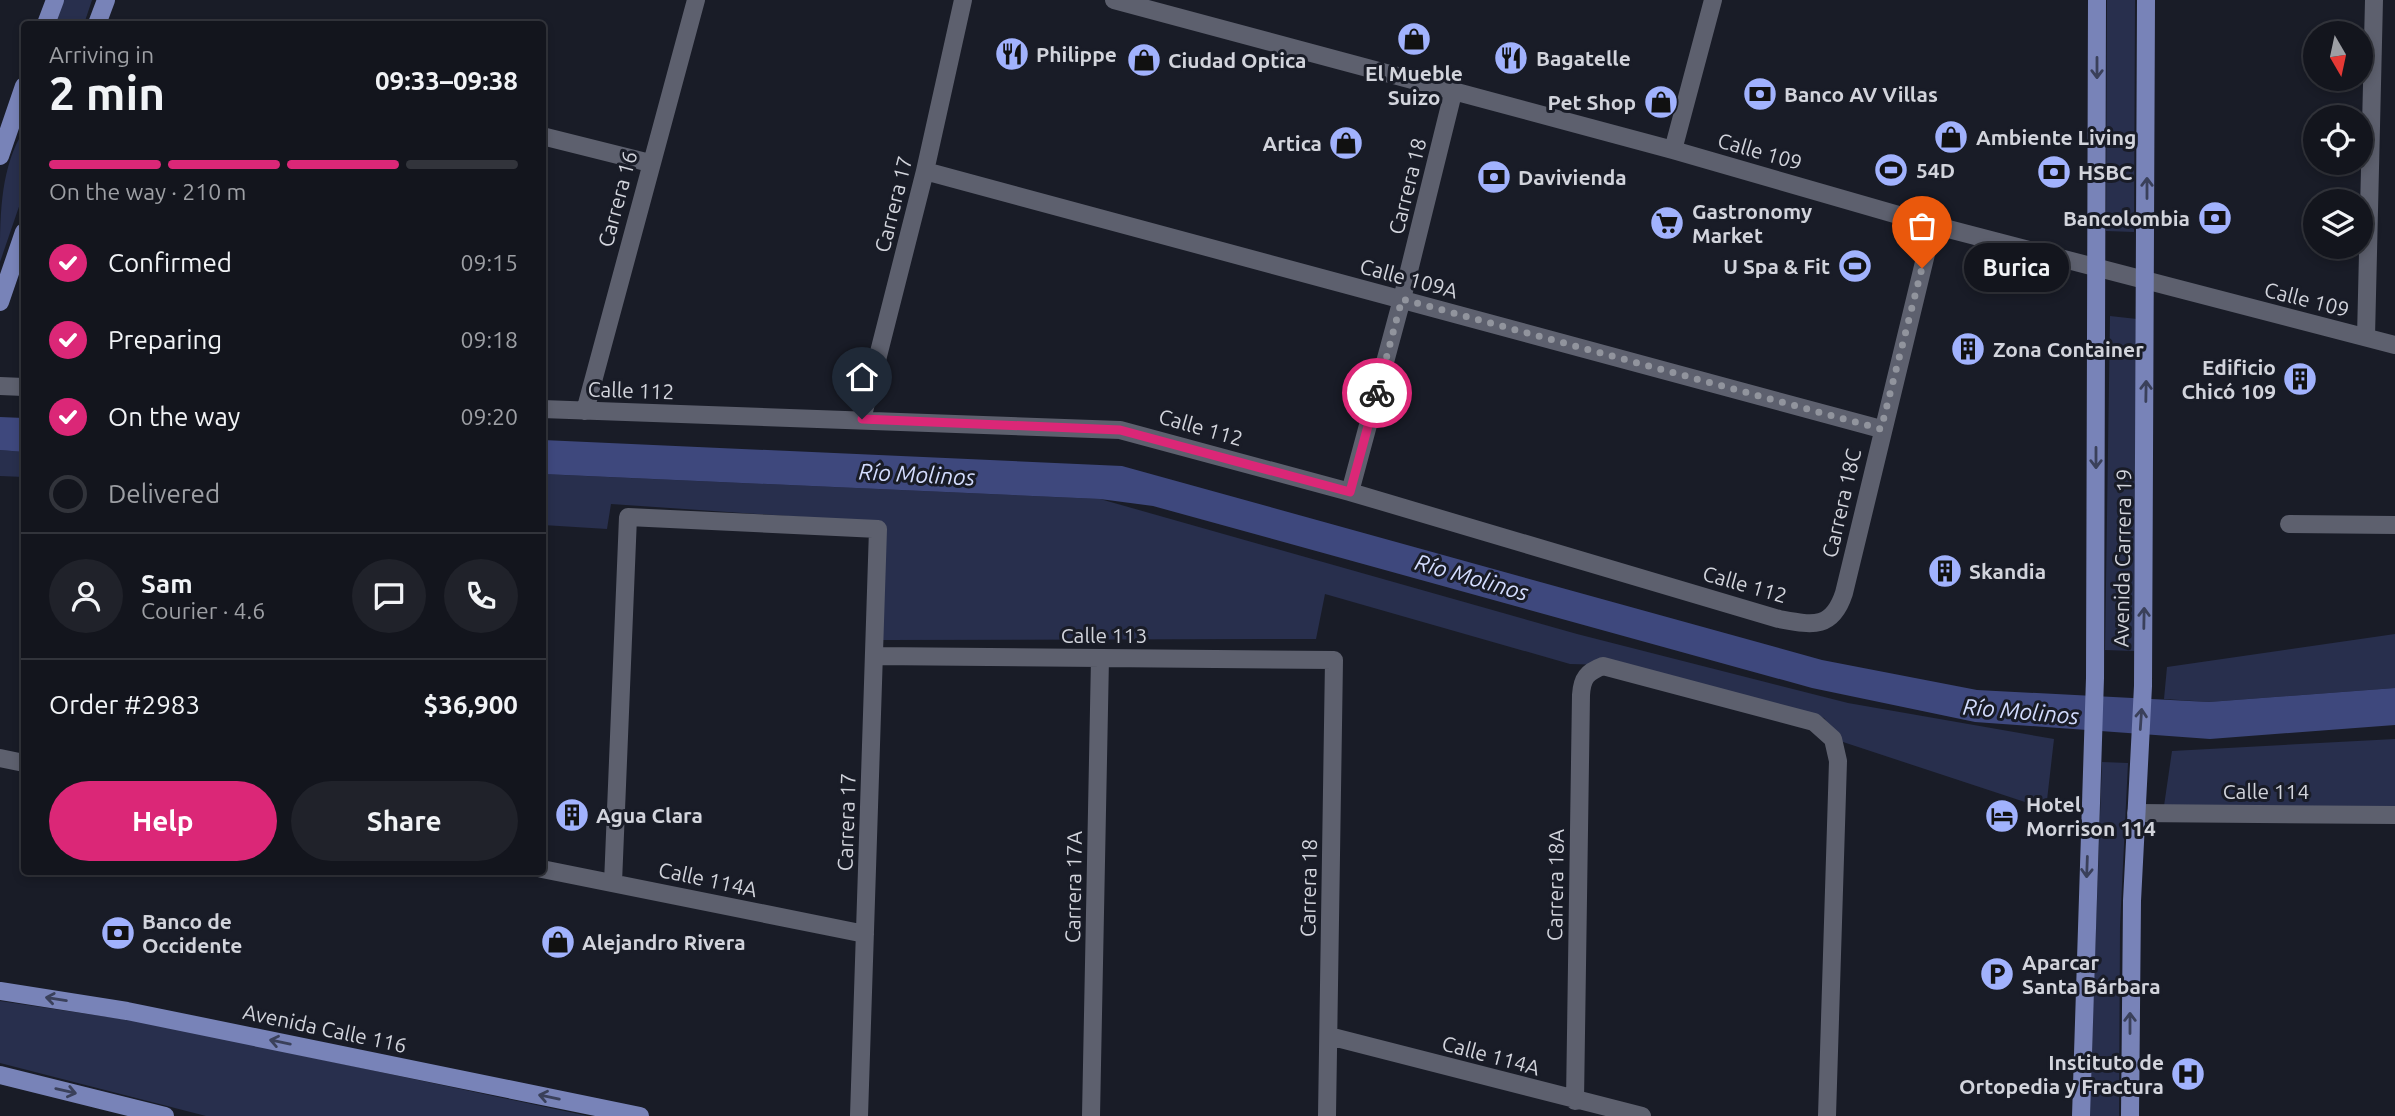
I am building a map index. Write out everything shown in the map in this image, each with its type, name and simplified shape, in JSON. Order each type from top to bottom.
[{"type":"main road","points":[[47,21],[55,0]]},
{"type":"main road","points":[[98,21],[106,0]]},
{"type":"main road","name":"Avenida Carrera 19","points":[[2081,1116],[2086,881],[2095,692],[2097,0]]},
{"type":"main road","name":"Avenida Carrera 19","points":[[2130,1116],[2132,901],[2144,687],[2146,0]]},
{"type":"main road","points":[[3,149],[21,95]]},
{"type":"main road","points":[[3,149],[21,118]]},
{"type":"main road","points":[[0,302],[21,241]]},
{"type":"main road","name":"Avenida Calle 116","points":[[0,991],[140,1013],[640,1116]]},
{"type":"main road","points":[[0,1075],[165,1116]]},
{"type":"street","name":"Carrera 16","points":[[585,411],[696,0]]},
{"type":"street","name":"Carrera 17","points":[[862,419],[925,171],[963,0]]},
{"type":"street","name":"Calle 109","points":[[1114,0],[1673,150],[1933,225],[2395,345]]},
{"type":"street","points":[[1673,150],[1713,0]]},
{"type":"street","points":[[2366,337],[2374,0]]},
{"type":"street","name":"Carrera 18","points":[[1350,492],[1402,299],[1453,93]]},
{"type":"street","points":[[546,137],[650,163]]},
{"type":"street","name":"Calle 109A","points":[[925,171],[1881,429]]},
{"type":"street","name":"Carrera 18C","points":[[1824,622],[1839,611],[1844,593],[1881,429],[1933,225]]},
{"type":"street","points":[[0,386],[21,387]]},
{"type":"street","name":"Calle 112","points":[[546,410],[1120,430],[1350,492],[1779,619],[1806,624],[1824,622]]},
{"type":"street","name":"Carrera 17","points":[[613,883],[628,517],[878,529],[859,1116]]},
{"type":"street","points":[[2289,524],[2395,525]]},
{"type":"street","name":"Calle 113","points":[[874,656],[1334,660]]},
{"type":"street","name":"Carrera 17A","points":[[1091,1116],[1100,658]]},
{"type":"street","name":"Carrera 18","points":[[1327,1116],[1334,660]]},
{"type":"street","name":"Carrera 18A","points":[[1575,1101],[1580,695],[1582,682],[1589,671],[1603,666],[1814,722],[1833,738],[1838,761],[1827,1116]]},
{"type":"street","points":[[0,758],[21,762]]},
{"type":"street","name":"Calle 114","points":[[2136,813],[2395,815]]},
{"type":"street","name":"Calle 114A","points":[[546,870],[865,934]]},
{"type":"street","name":"Calle 114A","points":[[1329,1036],[1642,1116]]},
{"type":"shaded area","points":[[62,0],[92,0],[85,21],[55,21]]},
{"type":"shaded area","points":[[2107,0],[2135,0],[2134,232],[2106,231]]},
{"type":"shaded area","points":[[21,136],[21,201],[0,262],[3,193]]},
{"type":"shaded area","points":[[2110,316],[2137,319],[2134,651],[2105,650]]},
{"type":"shaded area","points":[[0,450],[21,452],[21,477],[0,476]]},
{"type":"shaded area","points":[[546,474],[1100,499],[1577,634],[1848,703],[2054,739],[2046,809],[1840,741],[1824,718],[1608,665],[1570,664],[1325,594],[1316,639],[881,640],[876,522],[611,504],[607,529],[546,525]]},
{"type":"shaded area","points":[[2395,634],[2395,688],[2209,702],[2164,699],[2167,667]]},
{"type":"shaded area","points":[[2395,739],[2395,809],[2164,806],[2172,751]]},
{"type":"shaded area","points":[[2102,762],[2128,763],[2120,926],[2119,1116],[2089,1116]]},
{"type":"shaded area","points":[[0,1001],[149,1023],[588,1116],[206,1116],[0,1063]]},
{"type":"water","points":[[0,417],[21,418],[21,452],[0,450]]},
{"type":"water","name":"Río Molinos","points":[[546,440],[1122,466],[1822,660],[1977,690],[2209,702],[2395,688],[2395,725],[2210,739],[1975,722],[1812,688],[1153,506],[1100,499],[546,474]]},
{"type":"way so far","points":[[1377,393],[1402,299],[1881,429],[1922,268]]},
{"type":"place","name":"El Mueble Suizo","points":[[1414,39]]},
{"type":"place","name":"Philippe","points":[[1012,54]]},
{"type":"place","name":"Bagatelle","points":[[1511,58]]},
{"type":"place","name":"Ciudad Optica","points":[[1144,60]]},
{"type":"place","name":"Banco AV Villas","points":[[1760,94]]},
{"type":"place","name":"Pet Shop","points":[[1661,102]]},
{"type":"place","name":"Ambiente Living","points":[[1951,137]]},
{"type":"place","name":"Artica","points":[[1346,143]]},
{"type":"place","name":"54D","points":[[1891,170]]},
{"type":"place","name":"HSBC","points":[[2054,172]]},
{"type":"place","name":"Davivienda","points":[[1494,177]]},
{"type":"place","name":"Bancolombia","points":[[2215,218]]},
{"type":"place","name":"Gastronomy Market","points":[[1667,223]]},
{"type":"place","name":"U Spa & Fit","points":[[1855,266]]},
{"type":"place","name":"Burica","points":[[1922,268]]},
{"type":"place","name":"Zona Container","points":[[1968,349]]},
{"type":"place","name":"Edificio Chicó 109","points":[[2300,379]]},
{"type":"place","name":"Skandia","points":[[1945,571]]},
{"type":"place","name":"Agua Clara","points":[[572,815]]},
{"type":"place","name":"Hotel Morrison 114","points":[[2002,816]]},
{"type":"place","name":"Banco de Occidente","points":[[118,933]]},
{"type":"place","name":"Alejandro Rivera","points":[[558,942]]},
{"type":"place","name":"Aparcar Santa Bárbara","points":[[1997,974]]},
{"type":"place","name":"Instituto de Ortopedia y Fractura","points":[[2188,1074]]},
{"type":"route","points":[[862,419],[1120,430],[1350,492],[1377,393]]}]
